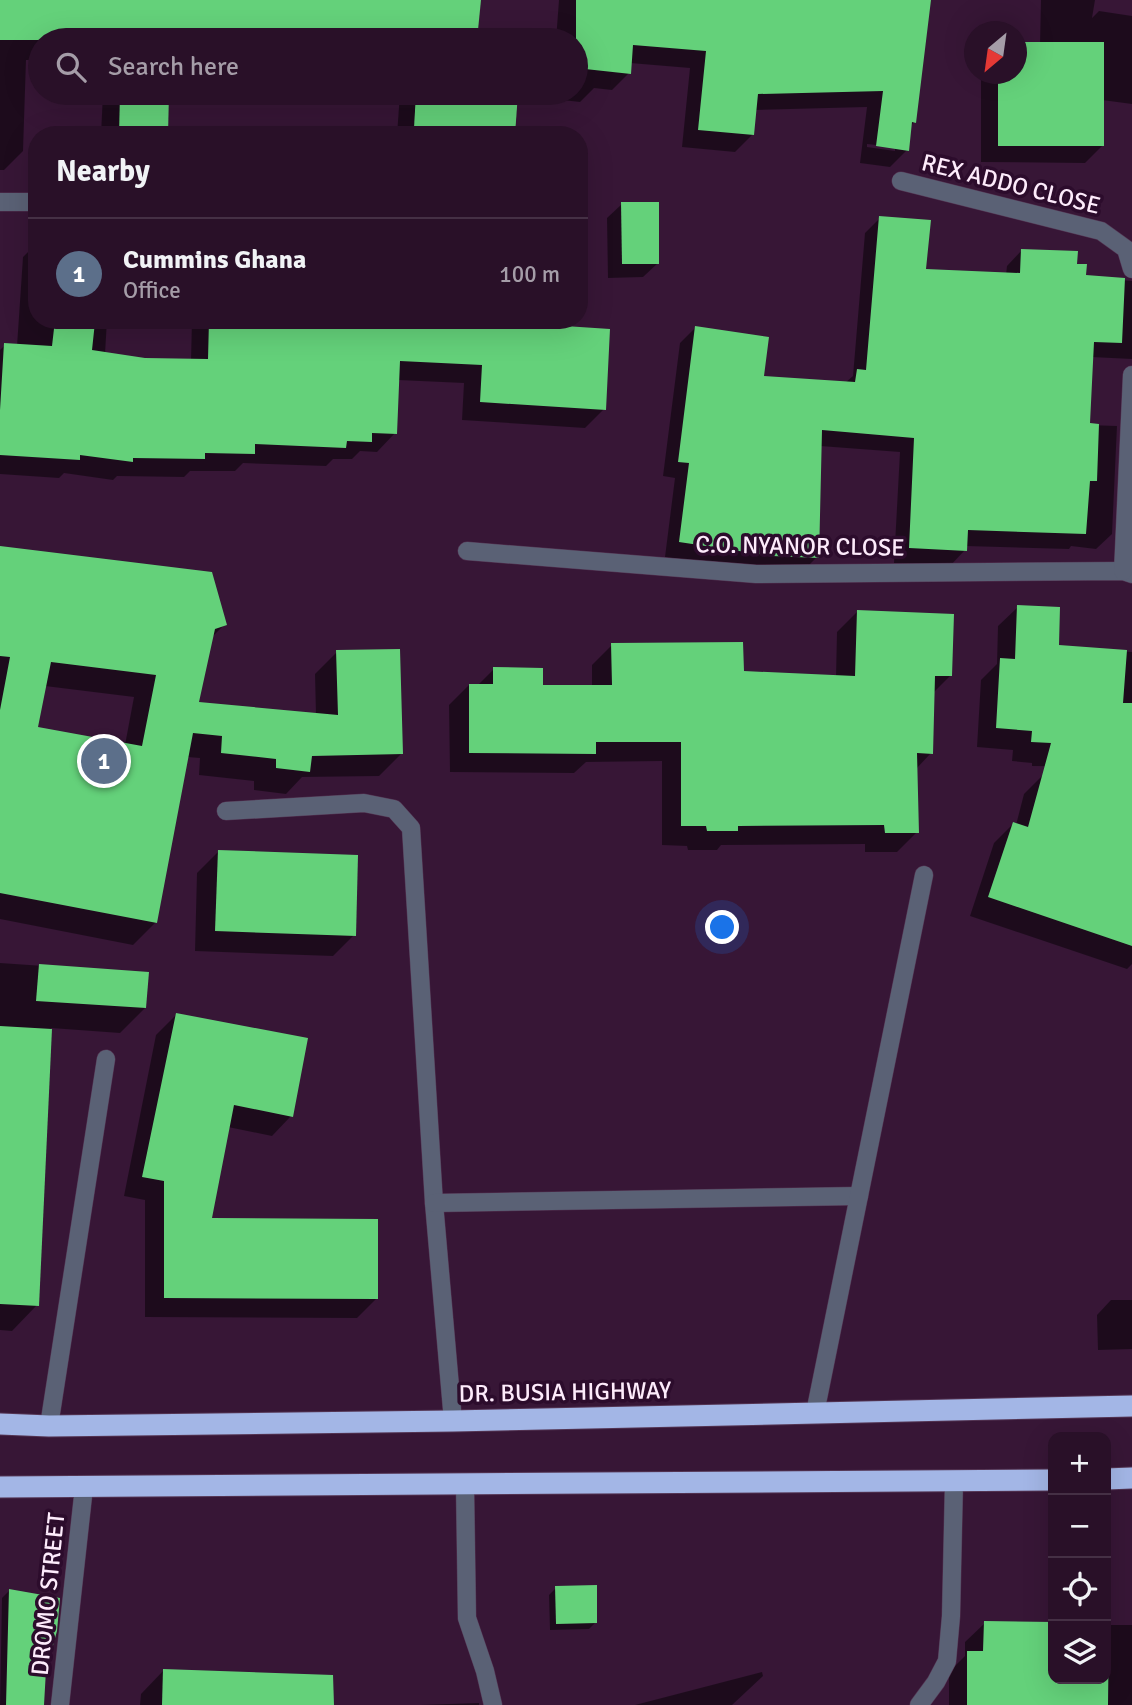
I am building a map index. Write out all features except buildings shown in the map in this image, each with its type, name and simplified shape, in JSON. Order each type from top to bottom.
[{"type":"highway","name":"DR. BUSIA HIGHWAY","points":[[0,1424],[49,1426],[453,1421],[1132,1406]]},
{"type":"highway","points":[[1111,1479],[1132,1478]]},
{"type":"highway","points":[[0,1487],[1048,1480]]},
{"type":"street","name":"REX ADDO CLOSE","points":[[901,181],[1101,231],[1126,249],[1132,269]]},
{"type":"street","points":[[0,202],[28,202]]},
{"type":"street","points":[[1128,572],[1132,375]]},
{"type":"street","name":"C.O. NYANOR CLOSE","points":[[467,551],[756,574],[1128,572]]},
{"type":"street","points":[[226,811],[364,803],[394,809],[411,828],[434,1203],[453,1421]]},
{"type":"street","points":[[815,1413],[924,875]]},
{"type":"street","points":[[49,1426],[106,1059]]},
{"type":"street","points":[[434,1203],[859,1196]]},
{"type":"street","points":[[919,1705],[947,1661],[951,1616],[954,1482]]},
{"type":"street","points":[[465,1485],[467,1618],[493,1705]]},
{"type":"street","name":"DROMO STREET","points":[[60,1705],[84,1487]]},
{"type":"place","name":"Cummins Ghana","points":[[104,761]]}]
